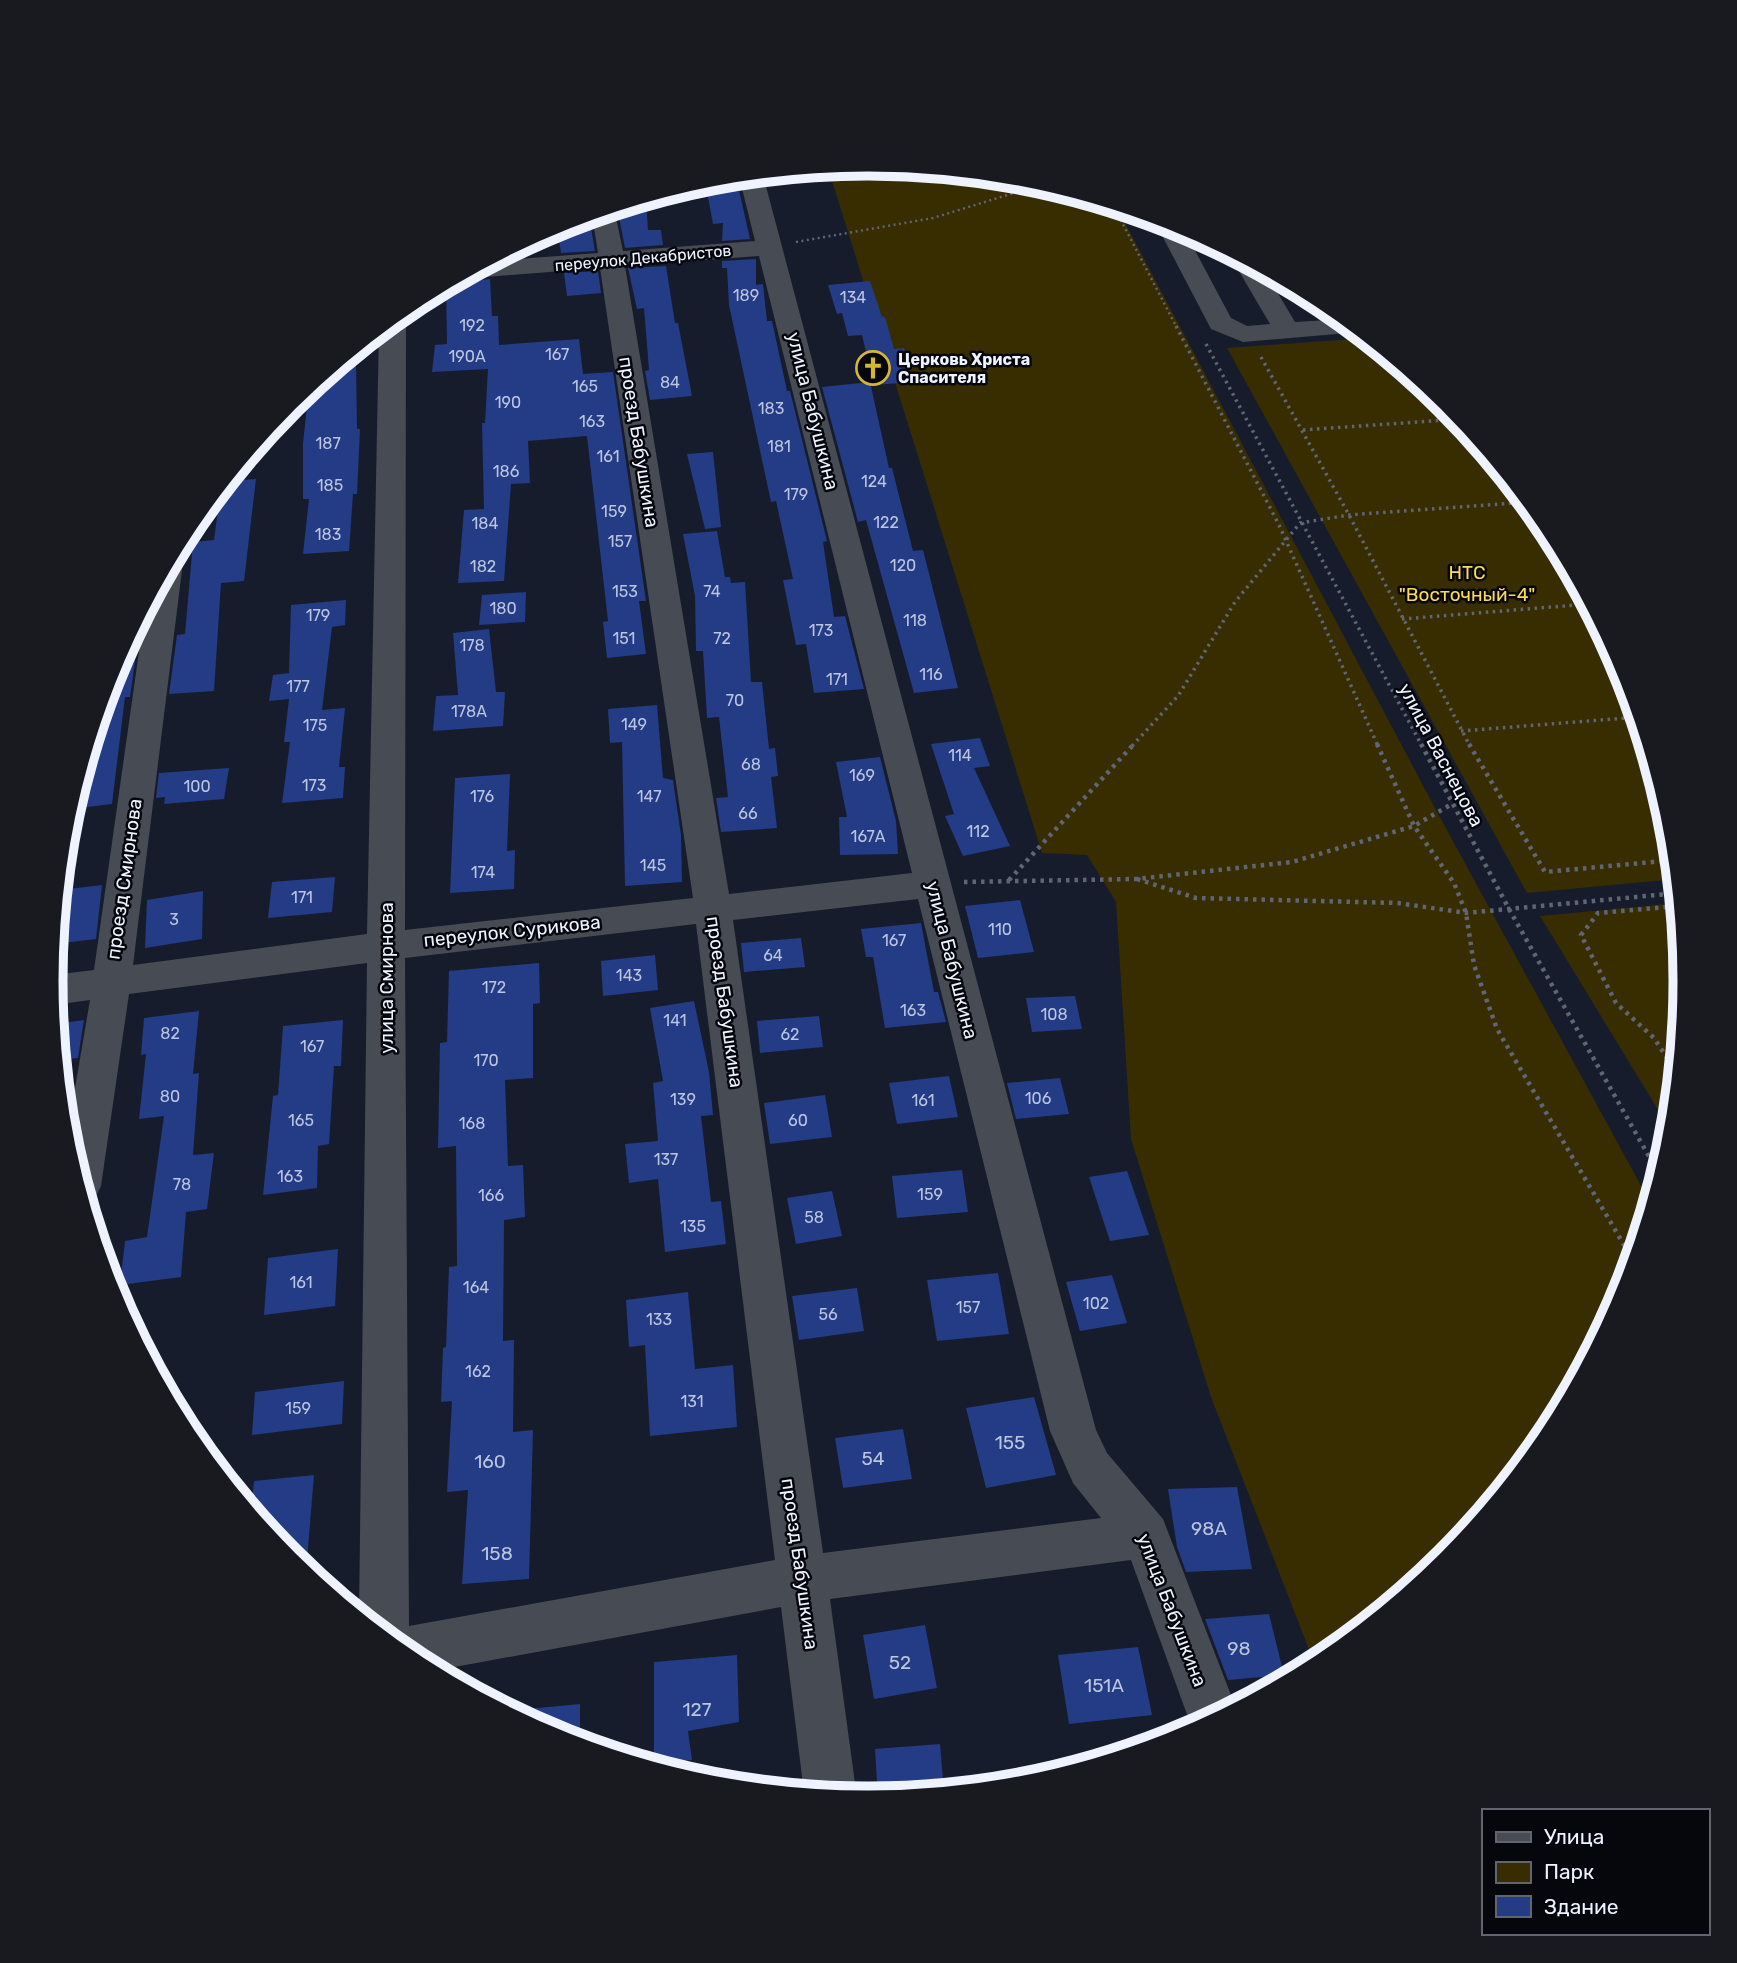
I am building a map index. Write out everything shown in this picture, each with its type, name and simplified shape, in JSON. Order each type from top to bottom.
[{"type":"street","name":"улица Бабушкина","points":[[754,184],[1073,1431],[1090,1468],[1146,1535],[1211,1710]]},
{"type":"street","name":"проезд Бабушкина","points":[[605,221],[713,909],[830,1786]]},
{"type":"street","points":[[1174,236],[1220,323],[1243,334],[1338,327]]},
{"type":"street","name":"переулок Декабристов","points":[[494,269],[771,247]]},
{"type":"street","points":[[1254,275],[1287,331]]},
{"type":"street","name":"улица Смирнова","points":[[384,1625],[386,946],[393,332]]},
{"type":"street","name":"проезд Смирнова","points":[[83,1162],[163,594]]},
{"type":"street","name":"переулок Сурикова","points":[[63,988],[386,946],[932,884]]},
{"type":"street","points":[[418,1649],[802,1579],[1146,1535]]},
{"type":"path","points":[[771,247],[933,218],[1022,190]]},
{"type":"path","points":[[1119,216],[1285,539],[1415,826],[1454,883],[1466,914],[1474,965],[1497,1029],[1627,1250]]},
{"type":"path","name":"улица Васнецова","points":[[1205,342],[1508,909],[1653,1164]]},
{"type":"path","points":[[1260,356],[1304,430],[1461,732],[1545,872],[1665,861]]},
{"type":"path","points":[[1304,430],[1446,420]]},
{"type":"path","points":[[1009,880],[1178,696],[1235,602],[1300,523],[1349,515],[1516,503]]},
{"type":"path","points":[[1402,618],[1580,605]]},
{"type":"path","points":[[1461,732],[1629,718]]},
{"type":"path","points":[[932,884],[1136,878],[1292,862],[1415,826],[1452,804]]},
{"type":"path","points":[[1136,878],[1196,898],[1398,903],[1466,914],[1669,894]]},
{"type":"path","points":[[1669,1061],[1654,1038],[1616,1003],[1581,935],[1598,914],[1670,907]]},
{"type":"green space","points":[[831,177],[921,178],[974,183],[1026,191],[1122,217],[1436,810],[1646,1194],[1613,1290],[1591,1338],[1566,1384],[1508,1472],[1474,1513],[1400,1587],[1359,1621],[1311,1654],[1211,1397],[1131,1139],[1116,902],[1087,855],[1042,853]]},
{"type":"green space","name":"НТС \"Восточный-4\"","points":[[1355,339],[1438,412],[1508,491],[1566,579],[1613,673],[1647,773],[1659,824],[1667,880],[1527,893],[1227,348]]},
{"type":"green space","points":[[1670,904],[1674,982],[1672,1034],[1662,1117],[1540,916]]},
{"type":"building","points":[[738,187],[750,239],[722,241],[723,223],[713,224],[707,192]]},
{"type":"building","points":[[647,207],[648,230],[661,230],[663,245],[625,248],[619,216]]},
{"type":"building","points":[[591,226],[595,251],[561,253],[559,238]]},
{"type":"building","points":[[756,259],[756,285],[763,284],[767,321],[772,321],[787,391],[790,391],[827,541],[823,542],[834,617],[845,616],[864,689],[814,693],[806,644],[796,645],[783,580],[793,579],[776,501],[771,502],[729,305],[727,268],[722,268],[722,261]]},
{"type":"building","points":[[666,266],[675,323],[678,323],[692,396],[650,400],[645,371],[649,370],[644,308],[637,309],[628,268]]},
{"type":"building","points":[[598,271],[601,293],[567,296],[564,273]]},
{"type":"building","points":[[490,279],[492,316],[498,316],[499,345],[579,339],[583,374],[613,372],[646,601],[639,601],[646,654],[607,658],[603,622],[608,621],[587,436],[528,441],[530,483],[511,484],[504,581],[458,583],[464,510],[484,509],[482,423],[485,423],[488,369],[432,372],[435,345],[447,344],[446,296],[472,281]]},
{"type":"building","points":[[870,281],[882,317],[885,317],[894,349],[904,348],[913,382],[874,385],[862,335],[848,336],[842,313],[837,314],[828,285]]},
{"type":"building","points":[[356,365],[357,429],[360,429],[357,494],[353,494],[349,551],[303,554],[309,499],[303,499],[303,443],[307,404],[350,366]]},
{"type":"building","points":[[870,382],[889,468],[892,468],[913,551],[923,550],[958,688],[914,693],[866,520],[858,522],[822,387]]},
{"type":"building","points":[[713,452],[721,527],[705,529],[687,454]]},
{"type":"building","points":[[256,479],[244,581],[221,583],[214,691],[169,694],[177,635],[185,634],[193,544],[214,540],[218,506],[238,480]]},
{"type":"building","points":[[717,531],[725,577],[730,577],[731,583],[745,582],[751,682],[762,682],[769,749],[775,748],[778,776],[771,777],[777,828],[721,832],[716,798],[728,797],[719,717],[707,718],[703,651],[696,651],[695,596],[683,534]]},
{"type":"building","points":[[526,592],[525,622],[479,625],[482,595]]},
{"type":"building","points":[[346,600],[345,625],[332,627],[322,710],[345,708],[339,767],[345,767],[343,798],[282,803],[290,742],[284,742],[289,699],[269,701],[273,675],[289,673],[291,605]]},
{"type":"building","points":[[489,629],[496,692],[505,692],[503,726],[433,731],[436,696],[458,695],[453,633]]},
{"type":"building","points":[[138,644],[130,697],[125,697],[112,804],[82,808],[106,723]]},
{"type":"building","points":[[657,705],[663,778],[673,780],[681,835],[682,882],[625,886],[622,742],[610,743],[608,709]]},
{"type":"building","points":[[980,738],[990,766],[974,768],[1010,846],[963,856],[945,816],[954,814],[931,744]]},
{"type":"building","points":[[880,757],[896,821],[898,854],[840,855],[839,817],[847,817],[836,762]]},
{"type":"building","points":[[229,768],[224,799],[164,804],[165,797],[156,798],[159,773]]},
{"type":"building","points":[[510,774],[507,851],[515,850],[514,889],[450,893],[455,778]]},
{"type":"building","points":[[335,877],[332,912],[268,918],[272,882]]},
{"type":"building","points":[[102,885],[96,939],[64,943],[69,889]]},
{"type":"building","points":[[203,891],[202,939],[145,948],[147,900]]},
{"type":"building","points":[[1020,900],[1034,952],[978,958],[965,906]]},
{"type":"building","points":[[921,923],[934,992],[938,992],[946,1022],[885,1028],[873,957],[866,957],[861,929]]},
{"type":"building","points":[[801,938],[805,967],[744,972],[741,943]]},
{"type":"building","points":[[655,955],[658,990],[603,996],[601,961]]},
{"type":"building","points":[[539,963],[540,1003],[533,1004],[533,1078],[505,1080],[508,1166],[523,1165],[525,1217],[504,1220],[503,1341],[514,1340],[513,1432],[533,1430],[529,1579],[462,1584],[468,1490],[447,1492],[452,1401],[441,1402],[449,1267],[457,1266],[456,1146],[438,1148],[440,1043],[447,1042],[449,971]]},
{"type":"building","points":[[1075,996],[1082,1029],[1032,1032],[1026,998]]},
{"type":"building","points":[[694,1001],[709,1072],[713,1115],[701,1116],[711,1202],[721,1201],[726,1244],[665,1252],[658,1179],[629,1183],[625,1144],[658,1141],[653,1083],[663,1081],[650,1008]]},
{"type":"building","points":[[199,1011],[193,1074],[199,1073],[193,1155],[214,1153],[207,1209],[186,1212],[181,1277],[122,1285],[125,1241],[147,1237],[164,1116],[139,1119],[146,1054],[141,1055],[144,1018]]},
{"type":"building","points":[[819,1016],[823,1047],[760,1053],[757,1021]]},
{"type":"building","points":[[84,1020],[78,1058],[67,1059],[65,1023]]},
{"type":"building","points":[[343,1020],[341,1066],[334,1066],[329,1144],[318,1146],[317,1188],[263,1195],[273,1096],[278,1095],[283,1026]]},
{"type":"building","points":[[949,1076],[958,1117],[897,1124],[889,1083]]},
{"type":"building","points":[[1060,1078],[1069,1114],[1016,1119],[1007,1083]]},
{"type":"building","points":[[825,1095],[832,1137],[770,1144],[764,1103]]},
{"type":"building","points":[[962,1170],[968,1212],[897,1218],[892,1176]]},
{"type":"building","points":[[1127,1171],[1149,1235],[1110,1241],[1089,1177]]},
{"type":"building","points":[[832,1191],[842,1236],[796,1244],[787,1198]]},
{"type":"building","points":[[338,1249],[335,1306],[264,1315],[268,1258]]},
{"type":"building","points":[[998,1273],[1009,1334],[937,1341],[927,1280]]},
{"type":"building","points":[[1112,1275],[1127,1323],[1080,1331],[1066,1282]]},
{"type":"building","points":[[857,1288],[864,1331],[799,1340],[792,1296]]},
{"type":"building","points":[[688,1292],[695,1369],[733,1365],[737,1427],[650,1436],[645,1345],[629,1347],[626,1300]]},
{"type":"building","points":[[344,1381],[342,1424],[252,1435],[255,1392]]},
{"type":"building","points":[[1034,1397],[1056,1475],[986,1488],[966,1408]]},
{"type":"building","points":[[903,1429],[912,1479],[843,1488],[835,1438]]},
{"type":"building","points":[[314,1475],[307,1559],[252,1500],[254,1481]]},
{"type":"building","points":[[1237,1487],[1252,1569],[1186,1572],[1177,1547],[1168,1489]]},
{"type":"building","points":[[1269,1614],[1283,1671],[1276,1676],[1228,1680],[1205,1619]]},
{"type":"building","points":[[925,1625],[937,1688],[874,1699],[863,1635]]},
{"type":"building","points":[[1138,1647],[1152,1715],[1069,1724],[1058,1655]]},
{"type":"building","points":[[737,1655],[739,1722],[688,1731],[692,1760],[668,1762],[654,1758],[654,1662]]},
{"type":"building","points":[[580,1704],[580,1733],[560,1726],[524,1709]]},
{"type":"building","points":[[940,1744],[943,1783],[877,1787],[875,1749]]},
{"type":"place","name":"Церковь Христа Спасителя","points":[[873,368]]}]
